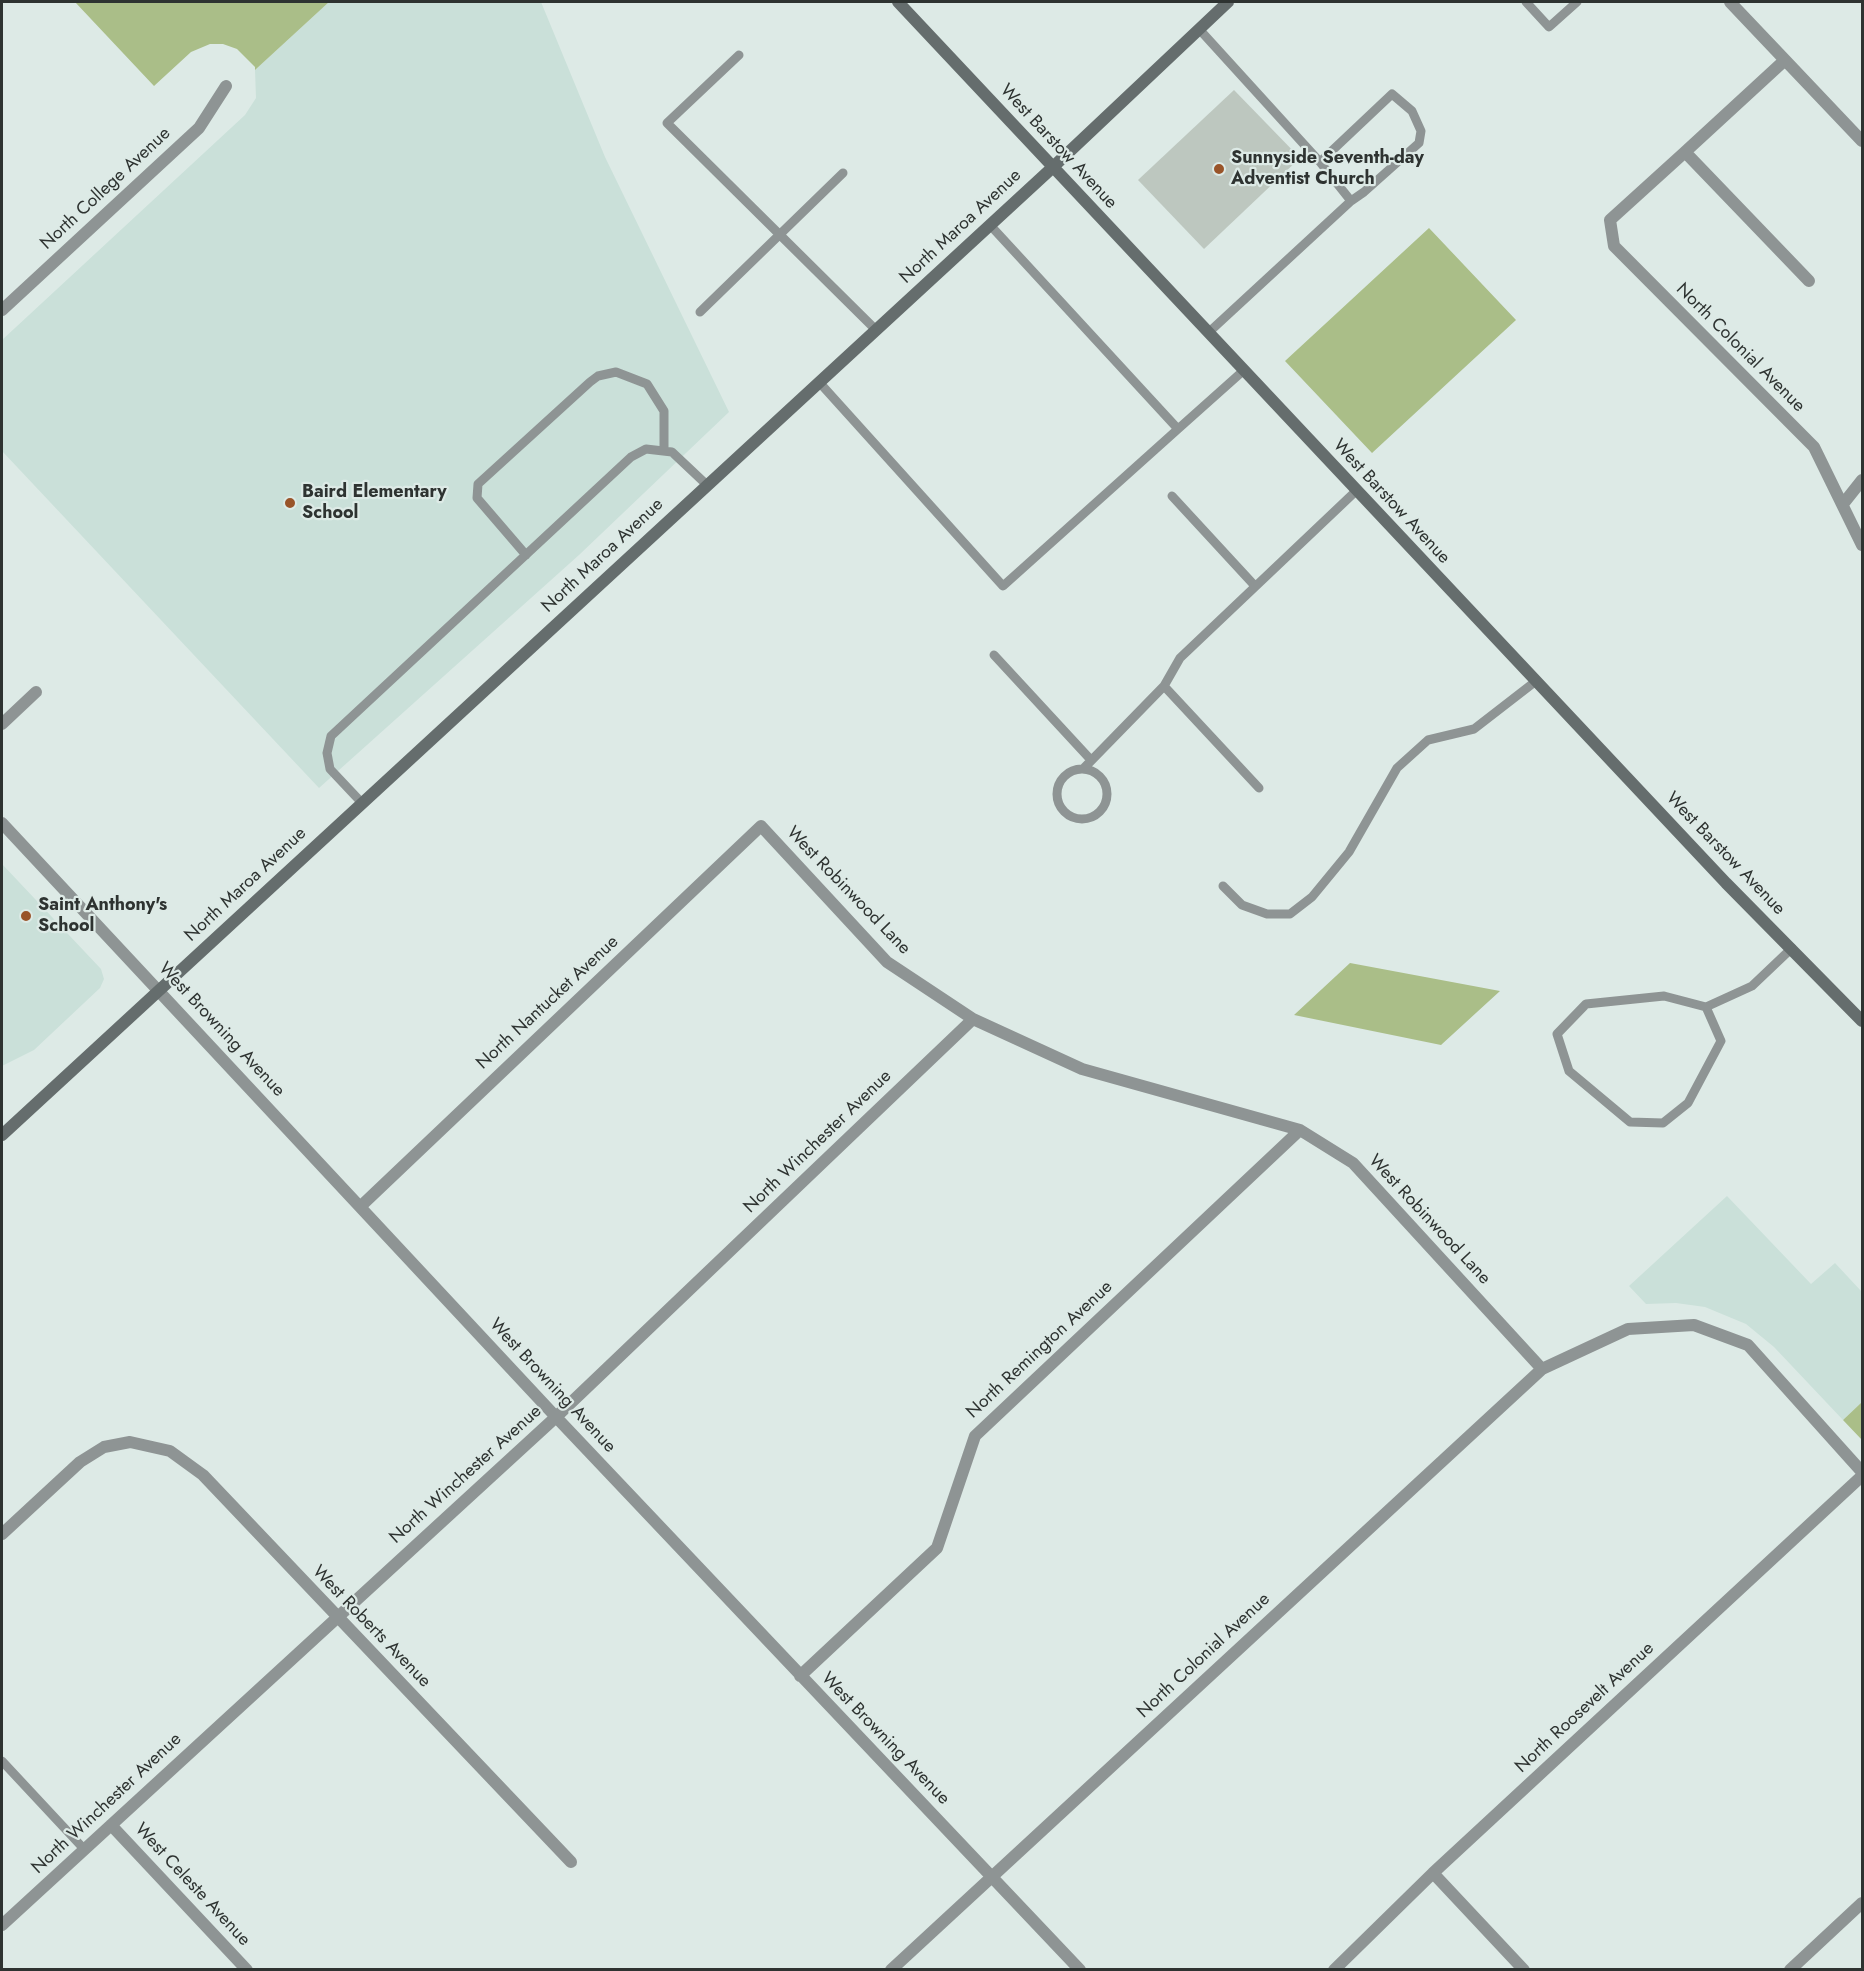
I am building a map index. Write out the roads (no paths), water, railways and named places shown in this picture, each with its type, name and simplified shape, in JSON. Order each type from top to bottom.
[{"type":"main road","name":"West Barstow Avenue","points":[[898,2],[1356,491],[1863,1021]]},
{"type":"main road","name":"North Maroa Avenue","points":[[4,1129],[159,990],[1052,168],[1228,2]]},
{"type":"street","points":[[1730,2],[1863,141]]},
{"type":"street","points":[[1785,60],[1685,152],[1809,281]]},
{"type":"street","name":"North College Avenue","points":[[2,310],[199,128],[226,86]]},
{"type":"street","name":"North Colonial Avenue","points":[[1685,152],[1610,220],[1614,246],[1814,447],[1863,544]]},
{"type":"street","points":[[1843,504],[1863,480]]},
{"type":"street","points":[[2,724],[36,692]]},
{"type":"street","name":"West Browning Avenue","points":[[2,823],[556,1417],[1080,1970]]},
{"type":"street","name":"West Robinwood Lane","points":[[761,826],[887,962],[973,1019],[1082,1070],[1300,1130],[1353,1163],[1542,1369]]},
{"type":"street","name":"North Nantucket Avenue","points":[[361,1206],[761,826]]},
{"type":"street","name":"North Winchester Avenue","points":[[2,1925],[556,1417],[973,1019]]},
{"type":"street","name":"North Remington Avenue","points":[[800,1676],[937,1548],[975,1436],[1300,1130]]},
{"type":"street","points":[[1542,1369],[1628,1329],[1694,1325],[1748,1345],[1863,1474]]},
{"type":"street","name":"North Colonial Avenue","points":[[891,1970],[1542,1369]]},
{"type":"street","name":"West Roberts Avenue","points":[[2,1534],[80,1462],[104,1447],[130,1442],[170,1451],[203,1475],[571,1862]]},
{"type":"street","name":"North Roosevelt Avenue","points":[[1334,1970],[1433,1873],[1863,1474]]},
{"type":"street","name":"West Celeste Avenue","points":[[111,1825],[247,1970]]},
{"type":"street","points":[[1433,1873],[1524,1970]]},
{"type":"street","points":[[1790,1970],[1863,1903]]},
{"type":"lane","points":[[1526,2],[1549,27],[1577,2]]},
{"type":"lane","points":[[1198,29],[1320,162],[1351,201]]},
{"type":"lane","points":[[739,55],[667,123],[876,330]]},
{"type":"lane","points":[[1208,333],[1351,201],[1419,142],[1421,131],[1412,111],[1392,94],[1320,162]]},
{"type":"lane","points":[[700,312],[843,173]]},
{"type":"lane","points":[[990,225],[1178,429]]},
{"type":"lane","points":[[819,382],[1003,586],[1243,371]]},
{"type":"lane","points":[[526,555],[477,498],[478,484],[598,376],[616,372],[627,374],[647,384],[655,393],[664,411],[664,450]]},
{"type":"lane","points":[[362,803],[330,769],[327,753],[331,736],[526,555],[639,451],[664,450],[679,456],[707,485]]},
{"type":"lane","points":[[1084,768],[1100,775],[1105,782],[1108,798],[1100,813],[1085,820],[1076,819],[1062,810],[1058,803],[1058,786],[1068,773],[1084,768],[1164,686],[1180,658],[1356,491]]},
{"type":"lane","points":[[1172,496],[1255,586]]},
{"type":"lane","points":[[994,655],[1091,760]]},
{"type":"lane","points":[[1223,886],[1242,905],[1267,914],[1290,914],[1312,897],[1349,852],[1397,768],[1428,740],[1474,729],[1536,681]]},
{"type":"lane","points":[[1164,686],[1259,788]]},
{"type":"lane","points":[[1706,1007],[1721,1041],[1688,1103],[1663,1124],[1630,1122],[1569,1071],[1557,1034],[1586,1004],[1664,996],[1706,1007],[1752,986],[1791,948]]},
{"type":"lane","points":[[2,1761],[84,1849]]},
{"type":"place","name":"Sunnyside Seventh-day Adventist Church","points":[[1219,169]]},
{"type":"place","name":"Baird Elementary School","points":[[290,503]]},
{"type":"place","name":"Saint Anthony's School","points":[[26,916]]}]
